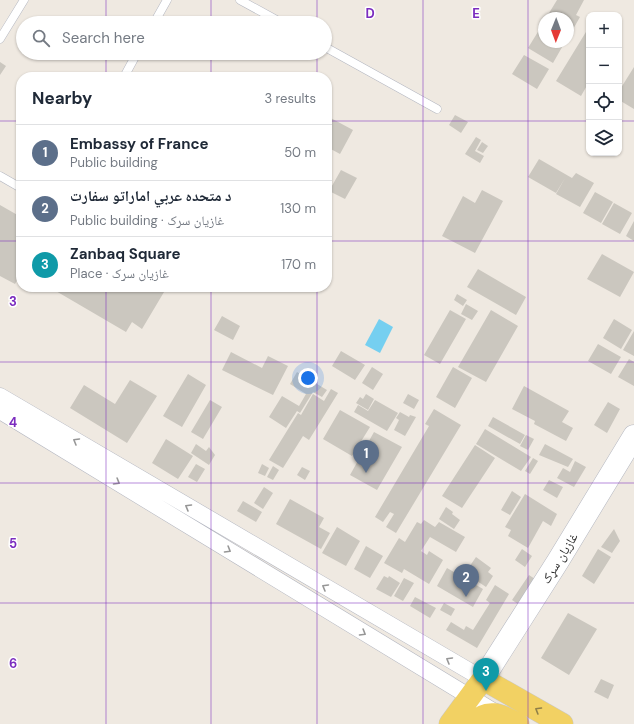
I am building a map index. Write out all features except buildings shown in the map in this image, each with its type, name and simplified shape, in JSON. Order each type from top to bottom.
[{"type":"main road","name":"غازیان سړک","points":[[483,679],[558,561],[634,436]]},
{"type":"main road","points":[[450,724],[483,679],[514,695],[562,724]]},
{"type":"main road","points":[[469,697],[483,693],[514,695]]},
{"type":"main road","points":[[483,718],[518,724]]},
{"type":"street","points":[[0,396],[483,679]]},
{"type":"street","points":[[0,411],[469,697],[483,718]]},
{"type":"street","points":[[206,537],[215,523]]},
{"type":"street","points":[[339,618],[350,602]]},
{"type":"lane","points":[[0,38],[24,0]]},
{"type":"lane","points":[[158,16],[167,0]]},
{"type":"lane","points":[[240,0],[269,16]]},
{"type":"lane","points":[[332,51],[437,110]]},
{"type":"lane","points":[[127,72],[133,60]]},
{"type":"lane","points":[[0,176],[16,185]]},
{"type":"water","points":[[379,319],[393,327],[380,353],[365,345]]},
{"type":"place","name":"Embassy of France","points":[[366,473]]},
{"type":"place","name":"د متحده عربي اماراتو سفارت","points":[[466,597]]},
{"type":"place","name":"Zanbaq Square","points":[[486,691]]}]
